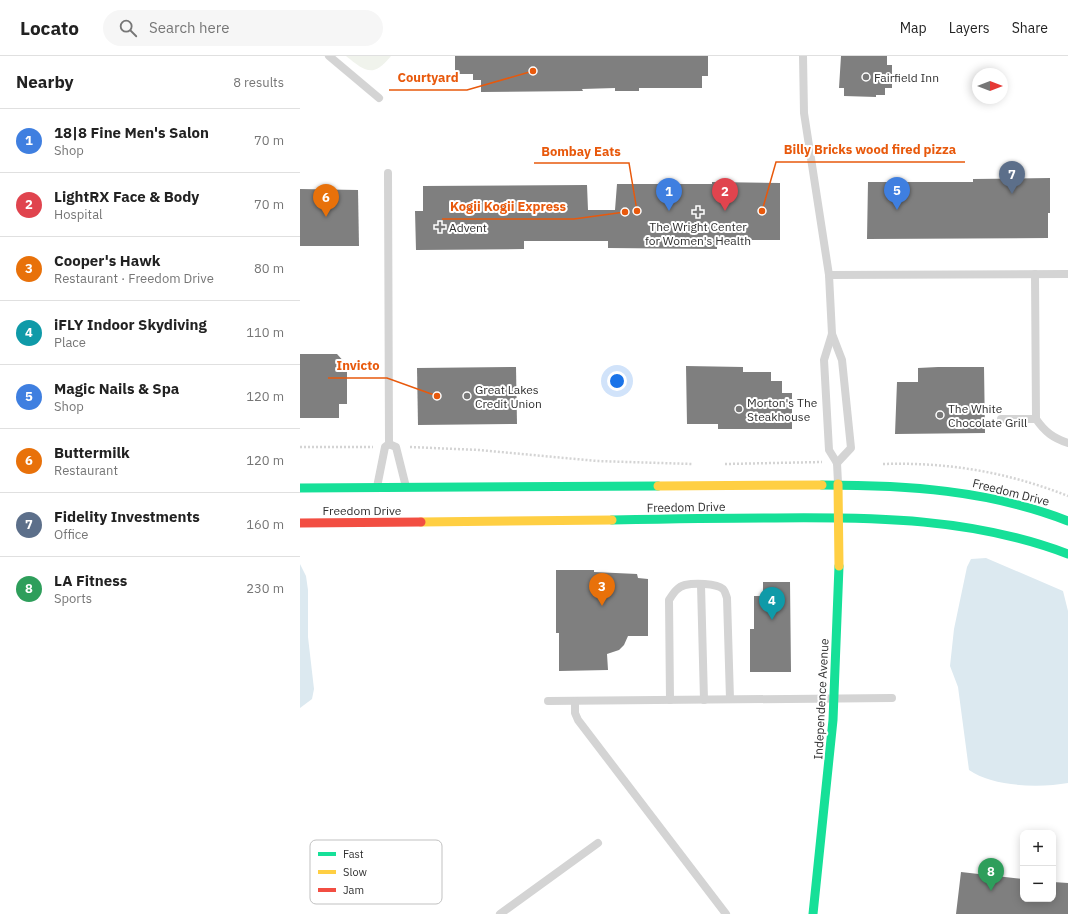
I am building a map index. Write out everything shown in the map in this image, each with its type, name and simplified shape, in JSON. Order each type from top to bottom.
[{"type":"street","name":"Freedom Drive","points":[[300,488],[838,484],[931,488],[971,493],[1011,502],[1068,520]]},
{"type":"street","name":"Independence Avenue","points":[[813,914],[822,838],[834,698],[839,556],[838,484]]},
{"type":"street","name":"Freedom Drive","points":[[300,523],[838,517],[954,524],[997,531],[1023,538],[1068,554]]},
{"type":"lane","points":[[329,56],[379,98]]},
{"type":"lane","points":[[803,56],[804,113],[829,275],[832,334],[842,360],[851,448],[837,463]]},
{"type":"lane","points":[[377,488],[385,447],[389,444],[388,173]]},
{"type":"lane","points":[[1035,274],[1036,419],[1044,430],[1053,438],[1068,444]]},
{"type":"lane","points":[[829,275],[1068,274]]},
{"type":"lane","points":[[832,334],[824,360],[829,450],[837,463],[838,484]]},
{"type":"lane","points":[[1002,419],[1036,419]]},
{"type":"lane","points":[[389,444],[396,447],[406,488]]},
{"type":"lane","points":[[670,700],[669,600],[675,590],[684,585],[715,585],[723,589],[728,598],[730,699]]},
{"type":"lane","points":[[701,585],[704,700]]},
{"type":"lane","points":[[548,701],[892,698]]},
{"type":"lane","points":[[575,701],[575,713],[578,720],[726,914]]},
{"type":"lane","points":[[500,914],[598,843]]},
{"type":"path","points":[[300,447],[377,447]]},
{"type":"path","points":[[404,447],[479,450],[597,461],[698,464]]},
{"type":"path","points":[[721,464],[814,462]]},
{"type":"shaded area","points":[[346,56],[391,56],[379,68],[369,70],[359,66]]},
{"type":"shaded area","points":[[986,558],[1063,591],[1068,611],[1068,783],[1057,785],[1017,785],[991,780],[979,776],[969,770],[958,687],[950,666],[954,629],[967,567],[971,559]]},
{"type":"shaded area","points":[[300,564],[306,576],[308,590],[308,637],[314,689],[312,699],[300,708]]},
{"type":"building","points":[[455,56],[708,56],[708,76],[702,76],[702,88],[639,88],[639,91],[615,91],[615,88],[582,89],[583,91],[481,92],[481,80],[473,80],[473,74],[455,74]]},
{"type":"building","name":"Fairfield Inn","points":[[841,56],[887,56],[887,65],[892,65],[892,88],[885,88],[885,95],[876,95],[876,97],[844,96],[844,88],[839,88]]},
{"type":"building","points":[[1050,178],[1048,238],[867,239],[868,182],[973,182],[973,179]]},
{"type":"building","points":[[712,182],[780,183],[780,240],[717,240],[717,249],[608,248],[608,241],[524,241],[524,249],[416,250],[415,211],[423,211],[423,186],[587,185],[588,210],[615,210],[617,184],[712,184]]},
{"type":"building","points":[[300,189],[358,190],[359,246],[300,246]]},
{"type":"building","points":[[300,354],[337,354],[347,365],[347,404],[339,404],[339,418],[300,418]]},
{"type":"building","name":"Morton's The Steakhouse","points":[[686,366],[743,367],[743,372],[771,372],[771,381],[782,381],[782,393],[792,393],[792,429],[718,429],[718,424],[687,424]]},
{"type":"building","points":[[516,367],[517,424],[418,425],[417,368]]},
{"type":"building","name":"The White Chocolate Grill","points":[[984,367],[985,433],[895,434],[897,382],[918,382],[918,368]]},
{"type":"building","points":[[556,570],[594,570],[594,572],[637,574],[638,578],[648,579],[648,636],[628,636],[624,645],[619,650],[607,654],[608,670],[559,671],[559,633],[556,633]]},
{"type":"building","points":[[763,582],[790,582],[791,672],[750,672],[750,629],[754,629],[754,596],[763,596]]},
{"type":"building","points":[[961,872],[1020,879],[1020,902],[1056,902],[1056,882],[1068,883],[1068,914],[956,914]]},
{"type":"traffic: fast","points":[[822,485],[885,486],[947,491],[1008,502],[1068,521]]},
{"type":"traffic: fast","points":[[300,488],[658,486]]},
{"type":"traffic: fast","points":[[612,520],[714,518],[887,519],[924,522],[997,533],[1033,542],[1068,554]]},
{"type":"traffic: fast","points":[[813,914],[833,720],[839,566]]},
{"type":"traffic: slow","points":[[838,484],[839,566]]},
{"type":"traffic: slow","points":[[658,486],[822,485]]},
{"type":"traffic: slow","points":[[421,522],[612,520]]},
{"type":"traffic: jam","points":[[300,523],[421,522]]},
{"type":"place","name":"Courtyard","points":[[533,71]]},
{"type":"place","name":"Fairfield Inn","points":[[866,77]]},
{"type":"place","name":"Fidelity Investments","points":[[1012,194]]},
{"type":"place","name":"Magic Nails & Spa","points":[[897,210]]},
{"type":"place","name":"Bombay Eats","points":[[637,211]]},
{"type":"place","name":"18|8 Fine Men's Salon","points":[[669,211]]},
{"type":"place","name":"LightRX Face & Body","points":[[725,211]]},
{"type":"place","name":"Billy Bricks wood fired pizza","points":[[762,211]]},
{"type":"place","name":"Kogii Kogii Express","points":[[625,212]]},
{"type":"place","name":"The Wright Center for Women's Health","points":[[698,212]]},
{"type":"place","name":"Buttermilk","points":[[326,217]]},
{"type":"place","name":"Advent","points":[[440,227]]},
{"type":"place","name":"Invicto","points":[[437,396]]},
{"type":"place","name":"Great Lakes Credit Union","points":[[467,396]]},
{"type":"place","name":"Morton's The Steakhouse","points":[[739,409]]},
{"type":"place","name":"The White Chocolate Grill","points":[[940,415]]},
{"type":"place","name":"Cooper's Hawk","points":[[602,606]]},
{"type":"place","name":"iFLY Indoor Skydiving","points":[[772,620]]},
{"type":"place","name":"LA Fitness","points":[[991,891]]}]
